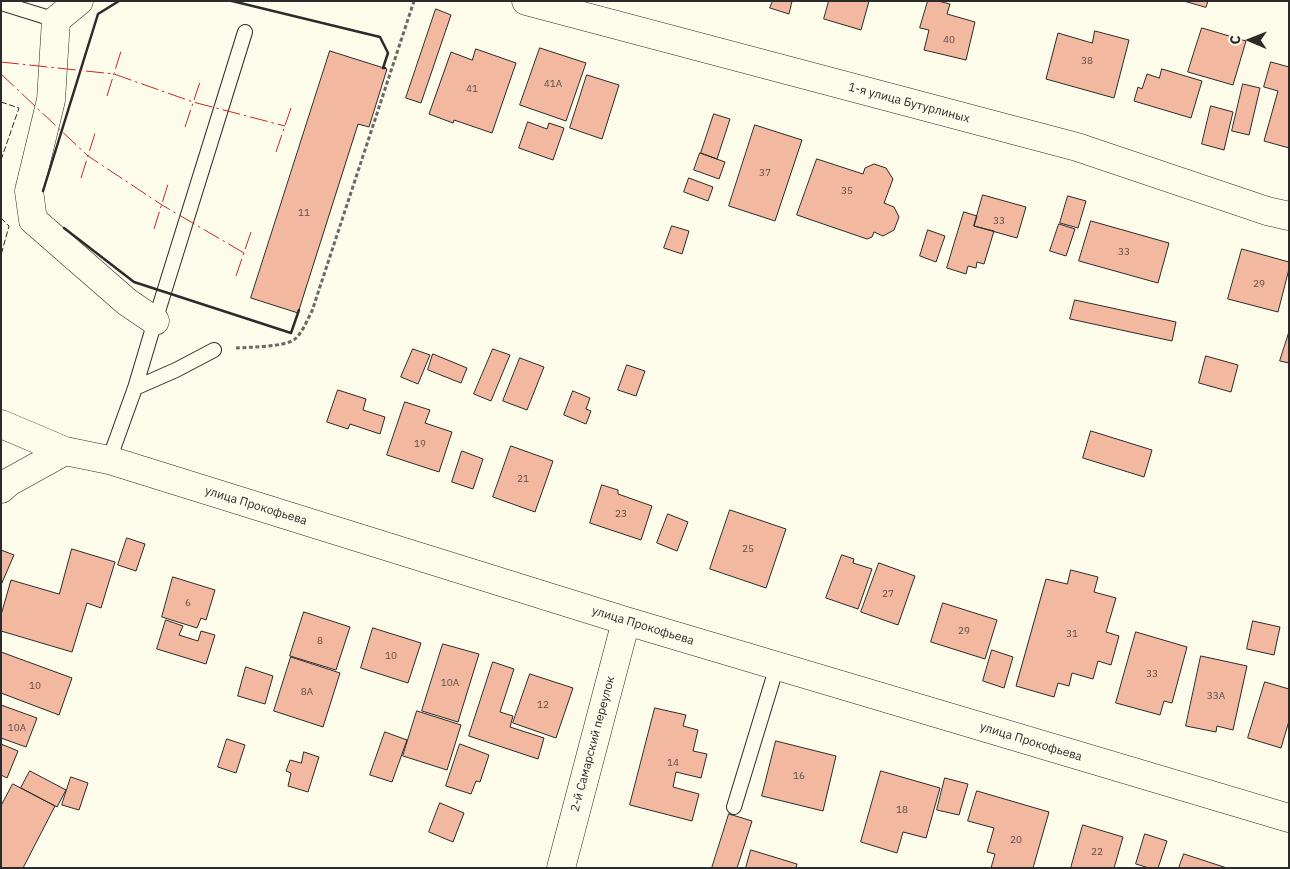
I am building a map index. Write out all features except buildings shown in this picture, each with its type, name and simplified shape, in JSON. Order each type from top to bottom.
[{"type":"street","points":[[79,1],[56,20],[51,100],[29,191],[33,220],[127,302],[155,320]]},
{"type":"street","name":"1-я улица Бутурлиных","points":[[526,1],[1077,147],[1267,211],[1289,216]]},
{"type":"street","name":"улица Прокофьева","points":[[1,424],[65,451],[109,460],[626,621],[1289,818]]},
{"type":"street","points":[[1,489],[9,482],[65,451]]},
{"type":"street","name":"2-й Самарский переулок","points":[[560,868],[626,621]]},
{"type":"lane","points":[[1,3],[56,20]]},
{"type":"lane","points":[[109,460],[135,388],[246,32]]},
{"type":"lane","points":[[135,388],[176,370],[214,350]]},
{"type":"lane","points":[[734,807],[777,666]]},
{"type":"path","points":[[214,350],[286,344],[294,340],[299,334],[312,311],[414,1]]},
{"type":"fence","points":[[1,102],[19,108],[1,160]]},
{"type":"fence","points":[[1,218],[9,226],[1,255]]},
{"type":"wall","points":[[43,191],[98,14],[119,1]]},
{"type":"wall","points":[[232,1],[380,37],[388,53],[383,68],[385,68]]},
{"type":"wall","points":[[64,228],[134,282],[291,333],[299,310]]},
{"type":"power","points":[[107,96],[122,48]]},
{"type":"power","points":[[1,62],[114,74],[193,102],[285,126]]},
{"type":"power","points":[[1,74],[88,156],[162,205],[244,253]]},
{"type":"power","points":[[185,127],[201,79]]},
{"type":"power","points":[[276,152],[292,105]]},
{"type":"power","points":[[81,178],[96,130]]},
{"type":"power","points":[[154,229],[169,181]]},
{"type":"power","points":[[236,276],[252,229]]}]
